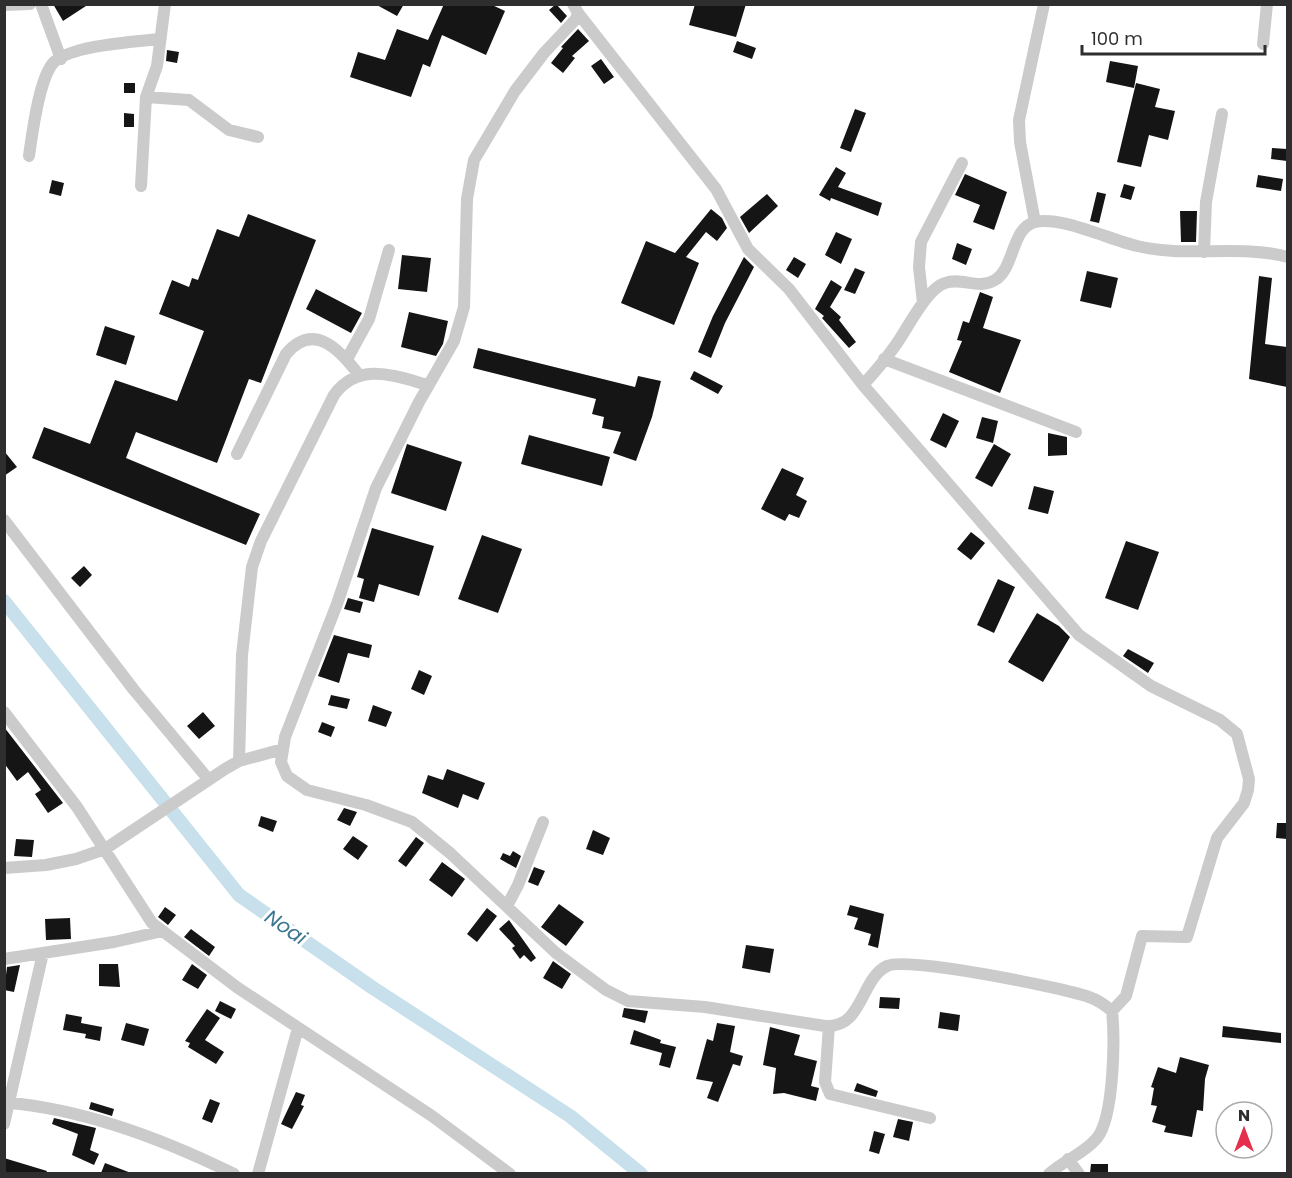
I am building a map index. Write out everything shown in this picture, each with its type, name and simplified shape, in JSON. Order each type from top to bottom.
[{"type":"street","points":[[4,5],[30,4]]},
{"type":"street","points":[[41,4],[61,59]]},
{"type":"street","points":[[141,186],[146,97],[157,66],[165,4]]},
{"type":"street","points":[[1035,222],[1020,142],[1019,120],[1044,4]]},
{"type":"street","points":[[1263,44],[1267,4]]},
{"type":"street","points":[[575,9],[576,19],[544,53],[515,91],[474,160],[467,199],[464,308],[453,341],[376,488],[337,604],[285,737],[281,762],[287,776],[307,790],[366,805],[412,822],[450,853],[556,953],[606,990],[628,1001],[705,1007],[829,1026],[845,1021],[853,1014],[880,971],[891,964],[903,963],[955,968],[1080,994],[1103,1003],[1112,1011],[1114,1036],[1108,1114],[1098,1137],[1082,1153],[1068,1159],[1048,1173]]},
{"type":"street","points":[[575,9],[717,189],[748,249],[789,289],[863,386],[1079,635],[1151,686],[1220,720],[1238,734],[1249,779],[1248,790],[1244,803],[1217,838],[1186,937],[1142,936],[1126,996],[1112,1011]]},
{"type":"street","points":[[29,156],[36,111],[49,71],[61,59],[100,47],[159,39]]},
{"type":"street","points":[[146,97],[189,100],[229,130],[258,137]]},
{"type":"street","points":[[1203,252],[1206,202],[1222,114]]},
{"type":"street","points":[[923,303],[918,267],[921,242],[962,163]]},
{"type":"street","points":[[863,386],[936,288],[947,282],[981,285],[995,280],[1008,264],[1020,235],[1035,222],[1066,225],[1139,247],[1203,252],[1251,252],[1287,257]]},
{"type":"street","points":[[346,359],[369,319],[389,250]]},
{"type":"street","points":[[237,454],[286,354],[294,345],[313,339],[333,347],[359,375]]},
{"type":"street","points":[[884,359],[1076,432]]},
{"type":"street","points":[[239,761],[243,645],[252,567],[261,541],[334,395],[347,380],[359,375],[393,376],[428,386]]},
{"type":"street","points":[[4,520],[134,690],[209,780]]},
{"type":"street","points":[[4,712],[77,807],[152,923],[238,988],[432,1116],[510,1173]]},
{"type":"street","points":[[4,868],[46,865],[76,859],[105,849],[118,843],[239,761],[283,749]]},
{"type":"street","points":[[507,906],[518,885],[543,822]]},
{"type":"street","points":[[4,959],[163,932]]},
{"type":"street","points":[[4,1124],[43,953]]},
{"type":"street","points":[[829,1026],[825,1082],[830,1094],[930,1118]]},
{"type":"street","points":[[258,1173],[298,1028]]},
{"type":"street","points":[[10,1103],[42,1106],[137,1132],[234,1173]]},
{"type":"street","points":[[1068,1159],[1079,1173]]},
{"type":"building","points":[[53,4],[89,4],[63,21]]},
{"type":"building","points":[[375,4],[404,4],[397,16]]},
{"type":"building","points":[[444,4],[490,4],[505,11],[486,55],[442,35],[430,67],[423,64],[411,97],[350,77],[358,52],[385,60],[397,29],[428,40]]},
{"type":"building","points":[[556,4],[567,16],[561,23],[549,10]]},
{"type":"building","points":[[695,4],[746,4],[736,37],[689,25]]},
{"type":"building","points":[[578,29],[589,41],[572,56],[575,58],[563,73],[551,63],[563,48],[561,47]]},
{"type":"building","points":[[737,41],[756,48],[752,59],[733,52]]},
{"type":"building","points":[[167,50],[179,52],[177,63],[166,61]]},
{"type":"building","points":[[601,59],[614,77],[604,84],[591,66]]},
{"type":"building","points":[[1110,61],[1138,66],[1134,88],[1106,82]]},
{"type":"building","points":[[124,83],[135,83],[135,93],[124,93]]},
{"type":"building","points":[[1136,83],[1160,89],[1155,107],[1175,111],[1168,140],[1149,135],[1141,167],[1117,162]]},
{"type":"building","points":[[855,109],[866,113],[851,152],[840,148]]},
{"type":"building","points":[[124,113],[134,114],[134,127],[124,127]]},
{"type":"building","points":[[1272,148],[1287,149],[1287,161],[1271,159]]},
{"type":"building","points":[[836,167],[846,173],[838,187],[882,203],[878,216],[831,198],[830,201],[819,195]]},
{"type":"building","points":[[965,174],[1007,192],[994,230],[973,222],[980,205],[955,195]]},
{"type":"building","points":[[1258,175],[1283,179],[1281,191],[1256,187]]},
{"type":"building","points":[[52,180],[64,183],[61,196],[49,193]]},
{"type":"building","points":[[1124,184],[1135,187],[1131,200],[1120,197]]},
{"type":"building","points":[[1097,192],[1106,194],[1099,223],[1090,221]]},
{"type":"building","points":[[767,194],[778,206],[749,233],[740,217]]},
{"type":"building","points":[[711,209],[722,218],[727,228],[717,241],[706,232],[686,257],[699,263],[674,325],[621,303],[646,241],[675,253]]},
{"type":"building","points":[[1180,211],[1197,211],[1196,242],[1181,242]]},
{"type":"building","points":[[248,214],[316,240],[261,383],[249,379],[217,463],[136,432],[126,458],[260,514],[246,545],[32,458],[44,427],[90,444],[115,380],[177,401],[204,331],[159,314],[172,280],[189,287],[192,278],[198,280],[217,229],[239,237]]},
{"type":"building","points":[[836,232],[852,239],[841,264],[825,255]]},
{"type":"building","points":[[957,243],[972,249],[966,265],[952,259]]},
{"type":"building","points":[[402,255],[431,258],[427,292],[398,289]]},
{"type":"building","points":[[744,257],[754,267],[725,323],[711,358],[698,352],[713,316]]},
{"type":"building","points":[[794,257],[806,264],[798,278],[786,270]]},
{"type":"building","points":[[855,268],[865,272],[855,294],[844,290]]},
{"type":"building","points":[[1087,271],[1118,278],[1111,308],[1080,301]]},
{"type":"building","points":[[1259,276],[1272,278],[1265,344],[1287,347],[1287,387],[1249,379]]},
{"type":"building","points":[[831,280],[842,287],[830,307],[841,317],[839,320],[856,342],[849,348],[822,318],[824,316],[815,309]]},
{"type":"building","points":[[316,289],[362,313],[351,333],[306,309]]},
{"type":"building","points":[[980,292],[993,297],[983,328],[1021,340],[1000,393],[949,372],[962,341],[957,340],[963,321],[969,323]]},
{"type":"building","points":[[409,312],[448,321],[443,344],[436,356],[401,347]]},
{"type":"building","points":[[105,326],[135,336],[126,365],[96,355]]},
{"type":"building","points":[[478,348],[635,387],[638,376],[661,381],[652,417],[636,461],[613,453],[621,432],[602,428],[604,417],[592,414],[596,399],[473,368]]},
{"type":"building","points":[[694,371],[723,386],[718,394],[690,379]]},
{"type":"building","points":[[943,413],[959,421],[946,448],[930,440]]},
{"type":"building","points":[[982,417],[998,421],[993,443],[976,438]]},
{"type":"building","points":[[1048,433],[1067,437],[1067,455],[1048,456]]},
{"type":"building","points":[[529,435],[610,457],[602,486],[521,464]]},
{"type":"building","points":[[407,444],[462,462],[446,511],[391,493]]},
{"type":"building","points":[[994,444],[1011,454],[992,487],[975,478]]},
{"type":"building","points":[[4,451],[17,467],[4,476]]},
{"type":"building","points":[[782,468],[804,478],[796,495],[807,501],[799,518],[789,514],[785,521],[761,509]]},
{"type":"building","points":[[1034,486],[1054,491],[1048,514],[1028,509]]},
{"type":"building","points":[[372,528],[434,546],[419,596],[379,584],[374,602],[359,598],[364,579],[357,577]]},
{"type":"building","points":[[971,532],[985,543],[971,560],[957,549]]},
{"type":"building","points":[[482,535],[522,549],[498,613],[458,599]]},
{"type":"building","points":[[1126,541],[1159,552],[1138,610],[1105,598]]},
{"type":"building","points":[[84,566],[92,575],[80,587],[71,578]]},
{"type":"building","points":[[998,579],[1015,587],[994,633],[977,625]]},
{"type":"building","points":[[348,598],[363,602],[360,613],[344,609]]},
{"type":"building","points":[[1037,613],[1059,626],[1070,637],[1043,682],[1008,662]]},
{"type":"building","points":[[334,635],[372,645],[369,658],[348,653],[339,683],[318,676]]},
{"type":"building","points":[[1128,649],[1154,663],[1148,673],[1123,656]]},
{"type":"building","points":[[419,670],[432,676],[424,695],[411,689]]},
{"type":"building","points":[[331,695],[350,699],[347,709],[328,705]]},
{"type":"building","points":[[373,705],[392,712],[386,727],[368,721]]},
{"type":"building","points":[[203,712],[215,726],[199,739],[187,726]]},
{"type":"building","points":[[322,722],[335,727],[331,737],[318,732]]},
{"type":"building","points":[[4,727],[63,803],[48,813],[35,794],[41,790],[28,772],[17,781],[4,763]]},
{"type":"building","points":[[447,769],[485,783],[478,800],[463,794],[458,808],[422,793],[428,775],[443,780]]},
{"type":"building","points":[[344,808],[357,812],[350,826],[337,820]]},
{"type":"building","points":[[261,816],[277,821],[273,832],[258,826]]},
{"type":"building","points":[[1277,823],[1287,823],[1287,839],[1276,838]]},
{"type":"building","points":[[593,830],[610,838],[603,855],[586,849]]},
{"type":"building","points":[[353,836],[368,846],[358,860],[343,849]]},
{"type":"building","points":[[416,837],[424,843],[406,867],[398,861]]},
{"type":"building","points":[[16,839],[34,840],[32,857],[14,856]]},
{"type":"building","points":[[513,851],[521,856],[516,868],[500,859],[503,853],[510,856]]},
{"type":"building","points":[[442,862],[465,879],[452,897],[429,880]]},
{"type":"building","points":[[534,867],[545,871],[538,886],[528,882]]},
{"type":"building","points":[[559,904],[584,922],[566,946],[541,927]]},
{"type":"building","points":[[850,905],[884,914],[878,948],[868,945],[871,934],[854,929],[858,918],[847,915]]},
{"type":"building","points":[[165,907],[176,915],[168,925],[158,917]]},
{"type":"building","points":[[487,908],[497,916],[477,942],[467,934]]},
{"type":"building","points":[[70,918],[71,939],[46,940],[45,919]]},
{"type":"building","points":[[509,920],[536,958],[531,962],[524,955],[520,959],[512,948],[515,946],[499,929]]},
{"type":"building","points":[[191,929],[215,947],[209,956],[184,937]]},
{"type":"building","points":[[746,945],[774,949],[770,973],[742,968]]},
{"type":"building","points":[[553,961],[571,974],[562,989],[543,978]]},
{"type":"building","points":[[99,964],[118,964],[120,987],[99,986]]},
{"type":"building","points":[[192,964],[207,975],[198,989],[182,980]]},
{"type":"building","points":[[20,965],[14,992],[4,990],[7,967]]},
{"type":"building","points":[[880,997],[900,998],[899,1009],[879,1008]]},
{"type":"building","points":[[220,1001],[236,1009],[231,1019],[215,1011]]},
{"type":"building","points":[[624,1008],[648,1011],[645,1023],[622,1017]]},
{"type":"building","points":[[207,1009],[220,1018],[205,1040],[224,1052],[216,1064],[188,1047],[190,1043],[185,1041]]},
{"type":"building","points":[[940,1012],[960,1015],[958,1031],[938,1028]]},
{"type":"building","points":[[66,1014],[82,1017],[81,1023],[102,1027],[100,1041],[85,1038],[86,1034],[63,1030]]},
{"type":"building","points":[[126,1023],[149,1029],[144,1046],[121,1040]]},
{"type":"building","points":[[717,1023],[735,1026],[730,1052],[743,1056],[740,1066],[733,1064],[718,1102],[707,1098],[713,1082],[696,1079],[707,1039],[713,1041]]},
{"type":"building","points":[[1223,1026],[1281,1033],[1281,1043],[1222,1037]]},
{"type":"building","points":[[770,1027],[800,1035],[794,1055],[817,1061],[811,1086],[819,1088],[816,1101],[784,1093],[773,1094],[776,1068],[763,1065]]},
{"type":"building","points":[[634,1030],[661,1040],[660,1043],[676,1047],[670,1068],[659,1065],[662,1053],[630,1044]]},
{"type":"building","points":[[1180,1057],[1209,1065],[1205,1079],[1203,1111],[1197,1110],[1192,1137],[1164,1132],[1166,1126],[1152,1122],[1157,1106],[1151,1105],[1154,1088],[1151,1087],[1158,1067],[1176,1073]]},
{"type":"building","points":[[857,1083],[878,1091],[876,1097],[854,1091]]},
{"type":"building","points":[[296,1092],[305,1095],[301,1105],[304,1106],[292,1129],[281,1124]]},
{"type":"building","points":[[210,1099],[220,1103],[212,1123],[202,1119]]},
{"type":"building","points":[[91,1102],[114,1109],[112,1116],[89,1109]]},
{"type":"building","points":[[54,1118],[96,1128],[90,1150],[99,1154],[94,1165],[72,1155],[78,1134],[52,1124]]},
{"type":"building","points":[[898,1119],[913,1122],[909,1141],[893,1137]]},
{"type":"building","points":[[874,1131],[885,1134],[879,1154],[869,1151]]},
{"type":"building","points":[[4,1158],[47,1171],[46,1173],[4,1173]]},
{"type":"building","points":[[105,1163],[131,1173],[101,1173]]},
{"type":"building","points":[[1091,1164],[1108,1164],[1108,1173],[1090,1173]]},
{"type":"waterway","name":"Noai","points":[[4,601],[239,895],[373,988],[570,1116],[641,1174]]}]
